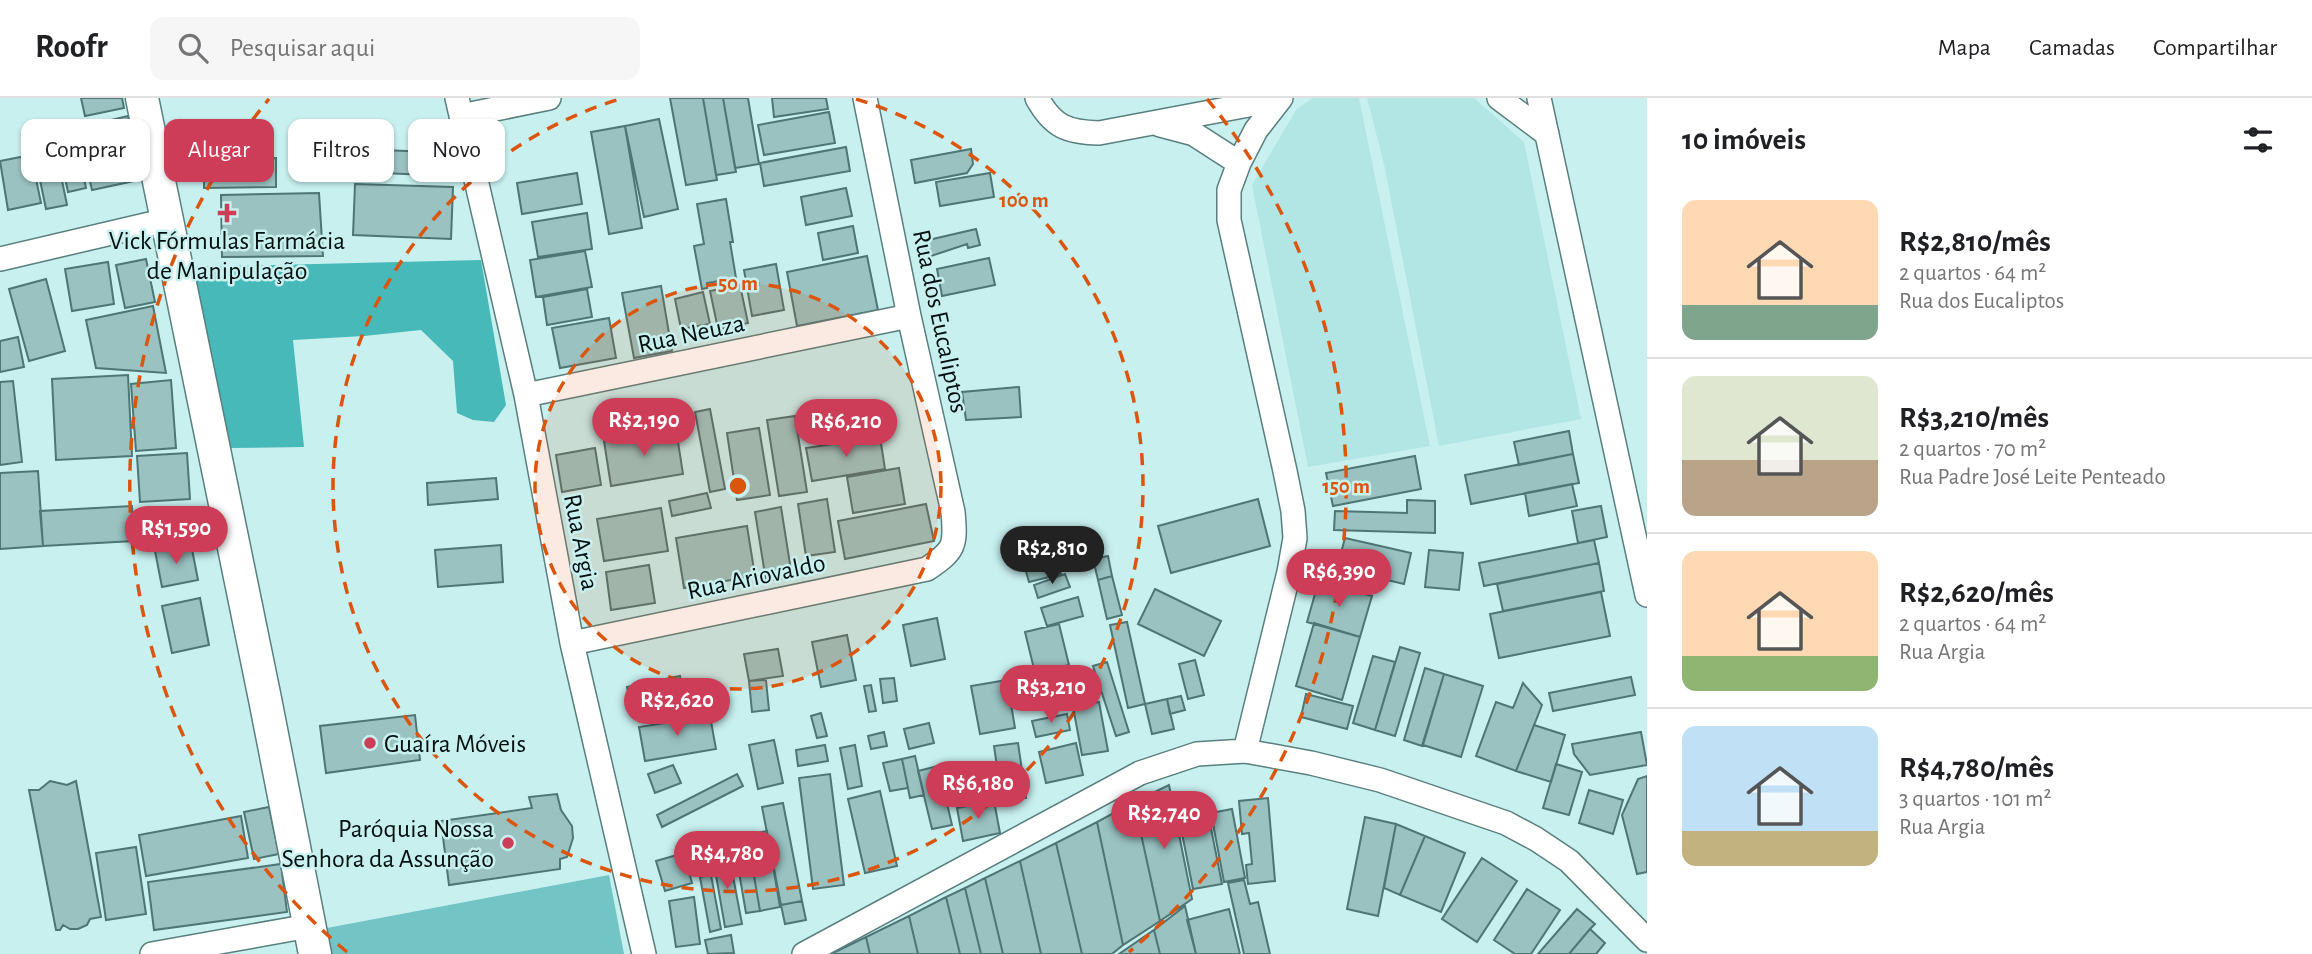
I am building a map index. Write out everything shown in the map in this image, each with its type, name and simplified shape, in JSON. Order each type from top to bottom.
[{"type":"street","points":[[142,98],[312,940],[152,954]]},
{"type":"street","points":[[459,107],[549,98]]},
{"type":"street","name":"Rua dos Eucaliptos","points":[[865,98],[909,316],[953,512],[956,538],[947,555]]},
{"type":"street","points":[[1037,98],[1045,112],[1059,125],[1076,132],[1099,133],[1281,98]]},
{"type":"street","points":[[1245,751],[1295,538],[1288,484],[1229,220],[1228,190],[1256,130],[1281,98]]},
{"type":"street","points":[[1499,98],[1547,134]]},
{"type":"street","points":[[1539,98],[1647,595]]},
{"type":"street","name":"Rua Argia","points":[[459,107],[526,395],[572,643],[644,954]]},
{"type":"street","points":[[1153,124],[1194,134],[1239,163]]},
{"type":"street","points":[[0,259],[167,220]]},
{"type":"street","name":"Rua Neuza","points":[[526,395],[909,316]]},
{"type":"street","name":"Rua Ariovaldo","points":[[572,643],[928,569],[947,555]]},
{"type":"street","points":[[804,954],[1140,772],[1197,754],[1245,751],[1311,763],[1380,780],[1506,823],[1569,860],[1647,940]]},
{"type":"shaded area","points":[[1312,98],[1359,98],[1430,446],[1308,467],[1252,185],[1296,110]]},
{"type":"shaded area","points":[[1367,98],[1474,98],[1524,142],[1581,419],[1439,446],[1384,164]]},
{"type":"shaded area","points":[[481,260],[506,405],[494,422],[473,420],[457,413],[453,361],[421,330],[293,340],[304,447],[229,448],[186,267]]},
{"type":"shaded area","points":[[609,875],[624,954],[332,954],[327,928]]},
{"type":"building","points":[[81,98],[122,98],[124,108],[85,116]]},
{"type":"building","points":[[670,98],[703,98],[717,180],[686,185]]},
{"type":"building","points":[[703,98],[723,98],[736,172],[716,175]]},
{"type":"building","points":[[723,98],[748,98],[759,164],[735,168]]},
{"type":"building","points":[[772,98],[826,98],[828,109],[774,117]]},
{"type":"building","points":[[829,112],[835,143],[764,155],[758,125]]},
{"type":"building","points":[[659,119],[678,209],[644,217],[625,126]]},
{"type":"building","points":[[625,126],[642,228],[609,234],[591,132]]},
{"type":"building","points":[[846,147],[850,171],[764,186],[760,163]]},
{"type":"building","points":[[971,149],[973,164],[967,173],[915,183],[911,160]]},
{"type":"building","points":[[394,150],[408,151],[408,174],[394,174]]},
{"type":"building","points":[[21,157],[21,182],[37,182],[41,203],[8,210],[0,161]]},
{"type":"building","points":[[274,158],[276,187],[204,188],[204,182],[274,182]]},
{"type":"building","points":[[577,173],[582,204],[522,214],[517,183]]},
{"type":"building","points":[[990,173],[994,197],[940,206],[936,182]]},
{"type":"building","points":[[40,182],[62,182],[67,205],[46,209]]},
{"type":"building","points":[[66,182],[85,182],[86,188],[68,192]]},
{"type":"building","points":[[90,182],[130,182],[92,190]]},
{"type":"building","points":[[355,184],[453,187],[451,239],[353,235]]},
{"type":"building","points":[[846,188],[852,216],[806,225],[801,197]]},
{"type":"building","points":[[319,193],[323,256],[222,257],[221,195]]},
{"type":"building","points":[[726,199],[736,278],[707,283],[707,288],[702,289],[694,246],[704,244],[697,204]]},
{"type":"building","points":[[587,213],[592,249],[538,257],[532,222]]},
{"type":"building","points":[[853,226],[858,253],[823,260],[818,233]]},
{"type":"building","points":[[976,229],[980,245],[968,248],[967,244],[928,257],[924,241]]},
{"type":"building","points":[[585,251],[592,287],[536,297],[530,260]]},
{"type":"building","points":[[867,256],[878,310],[797,326],[787,272]]},
{"type":"building","points":[[989,258],[995,285],[942,296],[937,269]]},
{"type":"building","points":[[146,259],[155,302],[125,308],[116,265]]},
{"type":"building","points":[[108,262],[114,304],[72,311],[65,269]]},
{"type":"building","points":[[776,264],[784,310],[752,316],[744,270]]},
{"type":"building","points":[[46,279],[65,351],[29,361],[9,289]]},
{"type":"building","points":[[740,285],[748,323],[718,329],[710,291]]},
{"type":"building","points":[[661,286],[672,351],[634,358],[622,293]]},
{"type":"building","points":[[587,289],[592,317],[547,325],[543,297]]},
{"type":"building","points":[[703,292],[710,324],[681,329],[675,299]]},
{"type":"building","points":[[153,306],[166,373],[96,368],[86,320]]},
{"type":"building","points":[[609,318],[616,358],[560,368],[552,328]]},
{"type":"building","points":[[18,337],[24,367],[0,372],[0,341]]},
{"type":"building","points":[[128,375],[132,456],[56,460],[52,379]]},
{"type":"building","points":[[171,380],[176,448],[136,451],[131,384]]},
{"type":"building","points":[[13,381],[22,462],[0,465],[0,382]]},
{"type":"building","points":[[1019,387],[1021,417],[966,420],[962,392]]},
{"type":"building","points":[[863,402],[869,436],[821,444],[815,410]]},
{"type":"building","points":[[710,409],[725,489],[710,492],[695,412]]},
{"type":"building","points":[[795,416],[807,492],[779,496],[767,420]]},
{"type":"building","points":[[759,428],[770,495],[737,500],[727,433]]},
{"type":"building","points":[[676,429],[683,474],[611,486],[604,441]]},
{"type":"building","points":[[1569,431],[1573,454],[1519,465],[1514,442]]},
{"type":"building","points":[[880,437],[885,469],[812,481],[806,448]]},
{"type":"building","points":[[595,448],[601,485],[562,492],[556,455]]},
{"type":"building","points":[[187,453],[190,499],[140,502],[137,456]]},
{"type":"building","points":[[1573,454],[1579,483],[1471,504],[1465,475]]},
{"type":"building","points":[[1415,456],[1421,489],[1333,506],[1326,473]]},
{"type":"building","points":[[899,468],[905,504],[853,513],[847,477]]},
{"type":"building","points":[[38,471],[43,546],[0,549],[0,473]]},
{"type":"building","points":[[496,478],[498,499],[428,505],[427,483]]},
{"type":"building","points":[[1572,484],[1577,506],[1529,516],[1525,493]]},
{"type":"building","points":[[707,493],[711,508],[672,516],[669,501]]},
{"type":"building","points":[[827,499],[835,552],[806,556],[798,504]]},
{"type":"building","points":[[1258,499],[1270,546],[1171,573],[1158,526]]},
{"type":"building","points":[[1407,500],[1435,501],[1435,533],[1334,530],[1335,511],[1407,513]]},
{"type":"building","points":[[926,504],[934,541],[845,559],[838,521]]},
{"type":"building","points":[[132,506],[134,541],[43,546],[40,511]]},
{"type":"building","points":[[1601,506],[1607,537],[1578,543],[1572,511]]},
{"type":"building","points":[[781,507],[792,577],[766,581],[755,512]]},
{"type":"building","points":[[661,508],[668,551],[604,561],[597,519]]},
{"type":"building","points":[[747,526],[755,576],[684,588],[676,538]]},
{"type":"building","points":[[1345,538],[1411,553],[1404,584],[1337,568]]},
{"type":"building","points":[[1594,540],[1599,563],[1484,586],[1479,563]]},
{"type":"building","points":[[191,544],[198,580],[162,587],[155,551]]},
{"type":"building","points":[[501,545],[503,582],[438,587],[435,550]]},
{"type":"building","points":[[1429,550],[1463,553],[1459,590],[1425,587]]},
{"type":"building","points":[[1108,556],[1112,576],[1098,580],[1093,559]]},
{"type":"building","points":[[1058,560],[1061,574],[1029,582],[1025,568]]},
{"type":"building","points":[[1599,563],[1604,591],[1503,611],[1497,584]]},
{"type":"building","points":[[649,565],[655,603],[611,610],[606,572]]},
{"type":"building","points":[[1065,574],[1070,587],[1038,598],[1034,585]]},
{"type":"building","points":[[1112,576],[1122,615],[1107,619],[1098,580]]},
{"type":"building","points":[[1319,580],[1372,596],[1360,637],[1307,622]]},
{"type":"building","points":[[1155,589],[1221,621],[1204,656],[1138,624]]},
{"type":"building","points":[[1601,592],[1610,636],[1499,658],[1490,614]]},
{"type":"building","points":[[1078,597],[1083,616],[1047,626],[1041,608]]},
{"type":"building","points":[[200,598],[209,645],[172,653],[162,606]]},
{"type":"building","points":[[937,618],[945,659],[911,666],[903,625]]},
{"type":"building","points":[[1127,622],[1145,704],[1128,708],[1110,625]]},
{"type":"building","points":[[1314,623],[1360,637],[1342,700],[1296,686]]},
{"type":"building","points":[[1059,624],[1069,665],[1035,673],[1025,632]]},
{"type":"building","points":[[847,635],[856,680],[821,687],[812,642]]},
{"type":"building","points":[[1400,647],[1420,653],[1395,736],[1375,730]]},
{"type":"building","points":[[778,649],[783,676],[749,681],[744,654]]},
{"type":"building","points":[[1373,656],[1395,662],[1375,730],[1353,723]]},
{"type":"building","points":[[1195,660],[1204,695],[1188,699],[1179,664]]},
{"type":"building","points":[[1107,662],[1129,732],[1116,736],[1093,666]]},
{"type":"building","points":[[1069,665],[1076,693],[1030,704],[1023,676]]},
{"type":"building","points":[[1425,668],[1444,674],[1422,746],[1404,740]]},
{"type":"building","points":[[1444,674],[1483,686],[1461,757],[1423,745]]},
{"type":"building","points":[[680,676],[686,704],[633,716],[627,687]]},
{"type":"building","points":[[1631,677],[1635,695],[1553,711],[1549,693]]},
{"type":"building","points":[[894,678],[897,701],[883,703],[880,679]]},
{"type":"building","points":[[766,680],[769,710],[752,712],[749,681]]},
{"type":"building","points":[[1007,680],[1015,728],[980,734],[971,686]]},
{"type":"building","points":[[1523,683],[1542,705],[1516,771],[1476,756],[1496,702],[1513,708]]},
{"type":"building","points":[[871,685],[876,711],[869,712],[864,686]]},
{"type":"building","points":[[1306,694],[1353,706],[1347,729],[1301,717]]},
{"type":"building","points":[[1181,696],[1185,710],[1170,714],[1167,699]]},
{"type":"building","points":[[1167,699],[1174,729],[1152,734],[1145,704]]},
{"type":"building","points":[[1099,702],[1108,751],[1082,755],[1073,707]]},
{"type":"building","points":[[821,713],[827,736],[817,738],[811,716]]},
{"type":"building","points":[[1067,714],[1070,730],[1036,737],[1032,721]]},
{"type":"building","name":"Guaíra Móveis","points":[[415,715],[420,760],[326,773],[320,726]]},
{"type":"building","points":[[710,716],[716,749],[645,761],[639,727]]},
{"type":"building","points":[[929,723],[934,743],[909,749],[904,729]]},
{"type":"building","points":[[1534,725],[1565,735],[1551,782],[1516,771]]},
{"type":"building","points":[[884,732],[887,746],[871,749],[868,736]]},
{"type":"building","points":[[1641,732],[1647,765],[1590,775],[1574,754],[1572,744]]},
{"type":"building","points":[[774,740],[783,783],[758,789],[749,745]]},
{"type":"building","points":[[1018,743],[1026,798],[1002,801],[994,746]]},
{"type":"building","points":[[1076,743],[1083,775],[1046,783],[1039,752]]},
{"type":"building","points":[[825,745],[828,761],[798,766],[796,750]]},
{"type":"building","points":[[855,745],[862,786],[848,789],[840,748]]},
{"type":"building","points":[[915,756],[924,795],[910,798],[902,759]]},
{"type":"building","points":[[902,759],[908,788],[890,791],[883,763]]},
{"type":"building","points":[[1556,764],[1582,772],[1569,815],[1543,808]]},
{"type":"building","points":[[673,765],[681,783],[655,793],[648,774]]},
{"type":"building","points":[[938,766],[952,825],[932,829],[918,771]]},
{"type":"building","points":[[737,774],[743,786],[662,827],[657,815]]},
{"type":"building","points":[[830,774],[844,885],[813,889],[799,778]]},
{"type":"building","points":[[1647,776],[1647,872],[1637,874],[1622,815],[1638,779]]},
{"type":"building","points":[[50,781],[67,785],[76,781],[101,917],[90,919],[87,925],[78,929],[63,925],[60,930],[56,930],[29,790],[39,790]]},
{"type":"building","points":[[990,784],[994,801],[957,808],[954,791]]},
{"type":"building","points":[[1169,785],[1192,899],[1160,921],[1134,802]]},
{"type":"building","points":[[1589,790],[1623,800],[1613,834],[1579,823]]},
{"type":"building","points":[[880,791],[897,866],[865,873],[848,799]]},
{"type":"building","name":"Paróquia Nossa Senhora da Assunção","points":[[557,794],[561,810],[572,826],[573,838],[567,857],[560,859],[560,869],[449,885],[441,821],[532,808],[529,797]]},
{"type":"building","points":[[1268,798],[1275,881],[1248,884],[1246,865],[1252,864],[1249,833],[1242,834],[1239,801]]},
{"type":"building","points":[[994,801],[1000,833],[963,841],[957,808]]},
{"type":"building","points":[[1134,802],[1160,921],[1123,945],[1097,822]]},
{"type":"building","points":[[783,803],[802,901],[781,905],[762,807]]},
{"type":"building","points":[[269,807],[279,854],[254,859],[244,812]]},
{"type":"building","points":[[1207,808],[1222,884],[1193,889],[1178,813]]},
{"type":"building","points":[[1232,809],[1245,878],[1224,882],[1211,813]]},
{"type":"building","points":[[241,816],[248,858],[146,876],[139,835]]},
{"type":"building","points":[[1365,817],[1396,824],[1378,916],[1347,909]]},
{"type":"building","points":[[1097,822],[1123,945],[1112,954],[1082,954],[1056,843]]},
{"type":"building","points":[[1396,824],[1425,836],[1400,895],[1384,888]]},
{"type":"building","points":[[767,831],[780,907],[760,911],[747,835]]},
{"type":"building","points":[[747,835],[760,911],[746,913],[733,837]]},
{"type":"building","points":[[1425,836],[1465,853],[1441,912],[1400,895]]},
{"type":"building","points":[[1056,843],[1082,954],[1041,954],[1020,861]]},
{"type":"building","points":[[136,847],[146,914],[106,920],[96,853]]},
{"type":"building","points":[[684,853],[692,883],[665,891],[656,861]]},
{"type":"building","points":[[707,854],[710,868],[701,870],[698,856]]},
{"type":"building","points":[[729,855],[742,924],[725,927],[713,858]]},
{"type":"building","points":[[1482,858],[1517,881],[1477,942],[1442,919]]},
{"type":"building","points":[[1020,861],[1041,954],[1003,954],[985,878]]},
{"type":"building","points":[[281,864],[287,912],[154,930],[148,882]]},
{"type":"building","points":[[711,875],[721,929],[710,932],[700,877]]},
{"type":"building","points":[[985,878],[1003,954],[981,954],[965,888]]},
{"type":"building","points":[[1244,880],[1250,904],[1258,902],[1270,954],[1244,954],[1228,883]]},
{"type":"building","points":[[965,888],[981,954],[960,954],[946,897]]},
{"type":"building","points":[[1527,889],[1560,910],[1531,954],[1515,954],[1494,940]]},
{"type":"building","points":[[694,897],[700,944],[676,947],[669,901]]},
{"type":"building","points":[[946,897],[960,954],[918,954],[909,916]]},
{"type":"building","points":[[802,901],[806,920],[785,924],[781,905]]},
{"type":"building","points":[[1185,906],[1196,954],[1160,954],[1154,930]]},
{"type":"building","points":[[1229,909],[1240,954],[1196,954],[1187,920]]},
{"type":"building","points":[[1577,909],[1595,924],[1569,954],[1538,954]]},
{"type":"building","points":[[909,916],[918,954],[870,954],[866,937]]},
{"type":"building","points":[[1590,929],[1605,943],[1596,954],[1569,954]]},
{"type":"building","points":[[1154,930],[1160,954],[1119,954]]},
{"type":"building","points":[[731,935],[734,953],[708,954],[705,940]]},
{"type":"building","points":[[866,937],[870,954],[833,954],[833,953]]},
{"type":"place","name":"Vick Fórmulas Farmácia de Manipulação","points":[[227,213]]},
{"type":"place","name":"Guaíra Móveis","points":[[370,743]]},
{"type":"place","name":"Paróquia Nossa Senhora da Assunção","points":[[508,843]]}]
